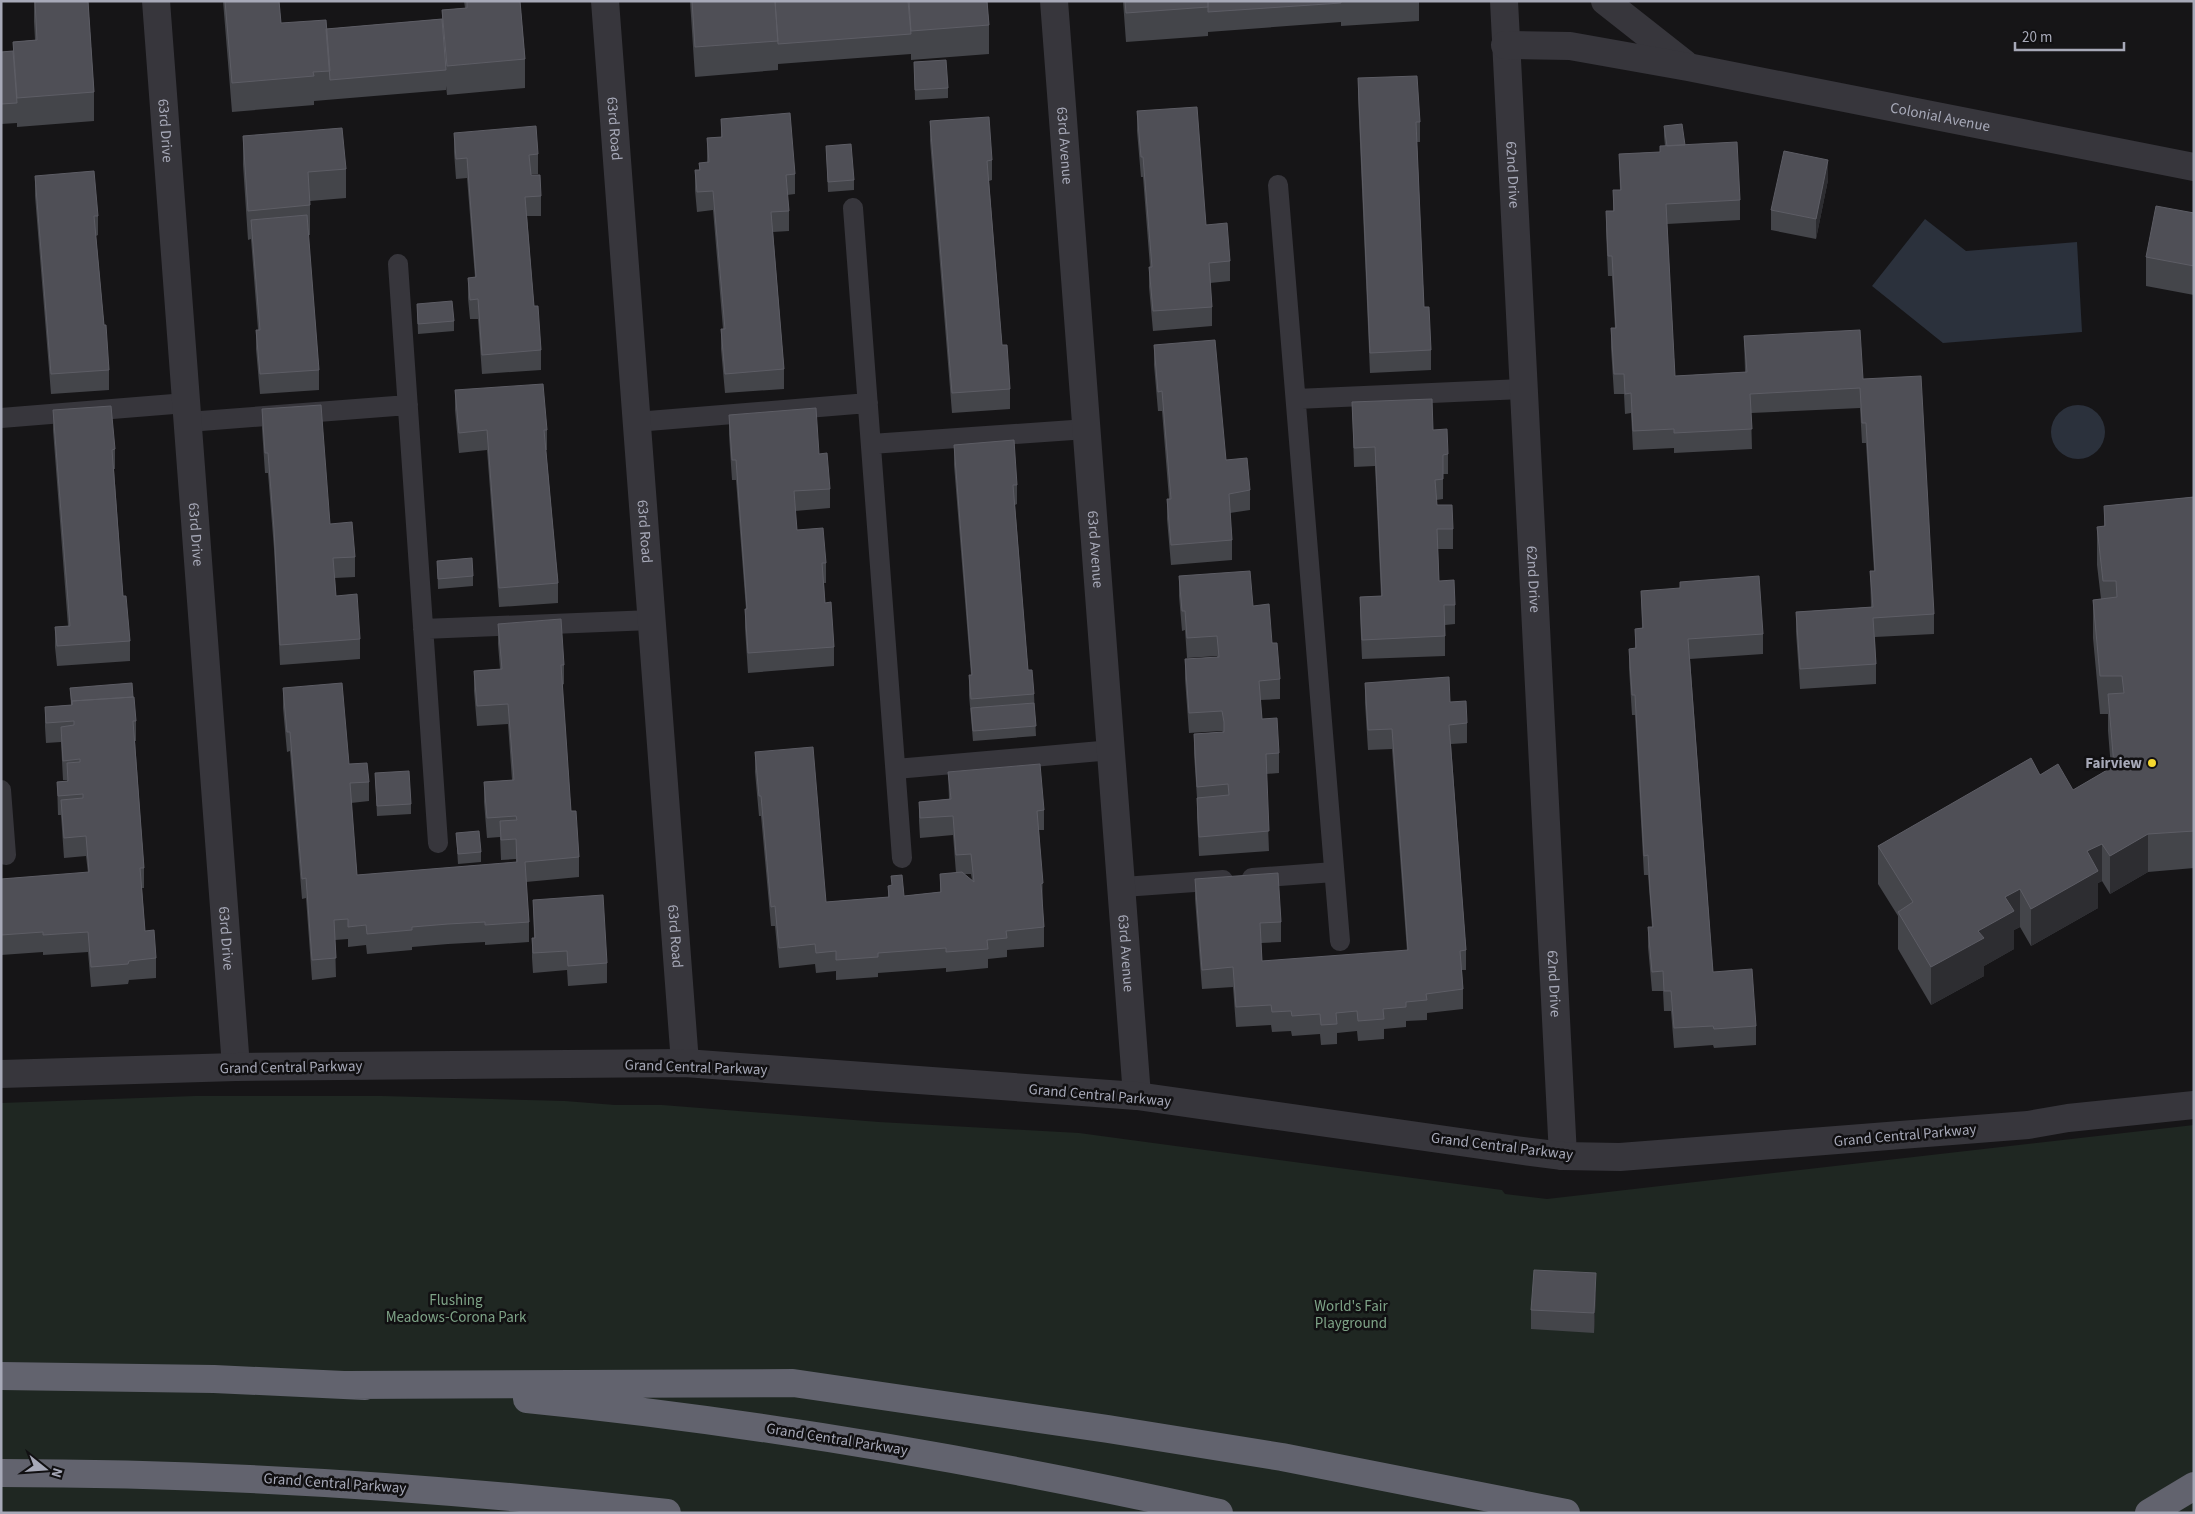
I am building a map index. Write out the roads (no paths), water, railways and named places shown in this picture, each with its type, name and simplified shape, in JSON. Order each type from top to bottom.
[{"type":"highway","name":"Grand Central Parkway","points":[[1,1376],[214,1379],[346,1385],[593,1406],[753,1425],[1008,1468],[1218,1513]]},
{"type":"highway","points":[[346,1385],[793,1383],[1108,1428],[1234,1449],[1566,1513]]},
{"type":"highway","name":"Grand Central Parkway","points":[[1,1473],[208,1476],[339,1483],[526,1498],[667,1513]]},
{"type":"highway","points":[[2149,1513],[2194,1486]]},
{"type":"street","name":"63rd Drive","points":[[156,1],[236,1067]]},
{"type":"street","name":"63rd Road","points":[[605,1],[685,1063]]},
{"type":"street","name":"63rd Avenue","points":[[1054,1],[1123,887],[1137,1096]]},
{"type":"street","name":"62nd Drive","points":[[1504,1],[1522,389],[1563,1156]]},
{"type":"street","name":"Colonial Avenue","points":[[1605,1],[1688,67]]},
{"type":"street","name":"Colonial Avenue","points":[[1505,45],[1570,46],[1688,67],[2194,167]]},
{"type":"street","name":"Grand Central Parkway","points":[[1,1074],[236,1067],[685,1063],[1137,1096],[1563,1156],[1620,1157],[2028,1125],[2068,1118],[2194,1105]]},
{"type":"lane","points":[[1278,185],[1340,941]]},
{"type":"lane","points":[[853,208],[902,858]]},
{"type":"lane","points":[[398,264],[438,843]]},
{"type":"lane","points":[[1296,399],[1522,389]]},
{"type":"lane","points":[[636,422],[868,403]]},
{"type":"lane","points":[[1,418],[408,405]]},
{"type":"lane","points":[[871,444],[1087,429]]},
{"type":"lane","points":[[423,629],[652,620]]},
{"type":"lane","points":[[896,769],[1112,750]]},
{"type":"lane","points":[[1,790],[6,855]]},
{"type":"lane","points":[[1123,887],[1334,872]]},
{"type":"place","name":"Fairview","points":[[2152,763]]},
{"type":"park label","name":"Flushing Meadows-Corona Park","points":[[456,1308]]},
{"type":"park label","name":"World's Fair Playground","points":[[1351,1314]]}]
